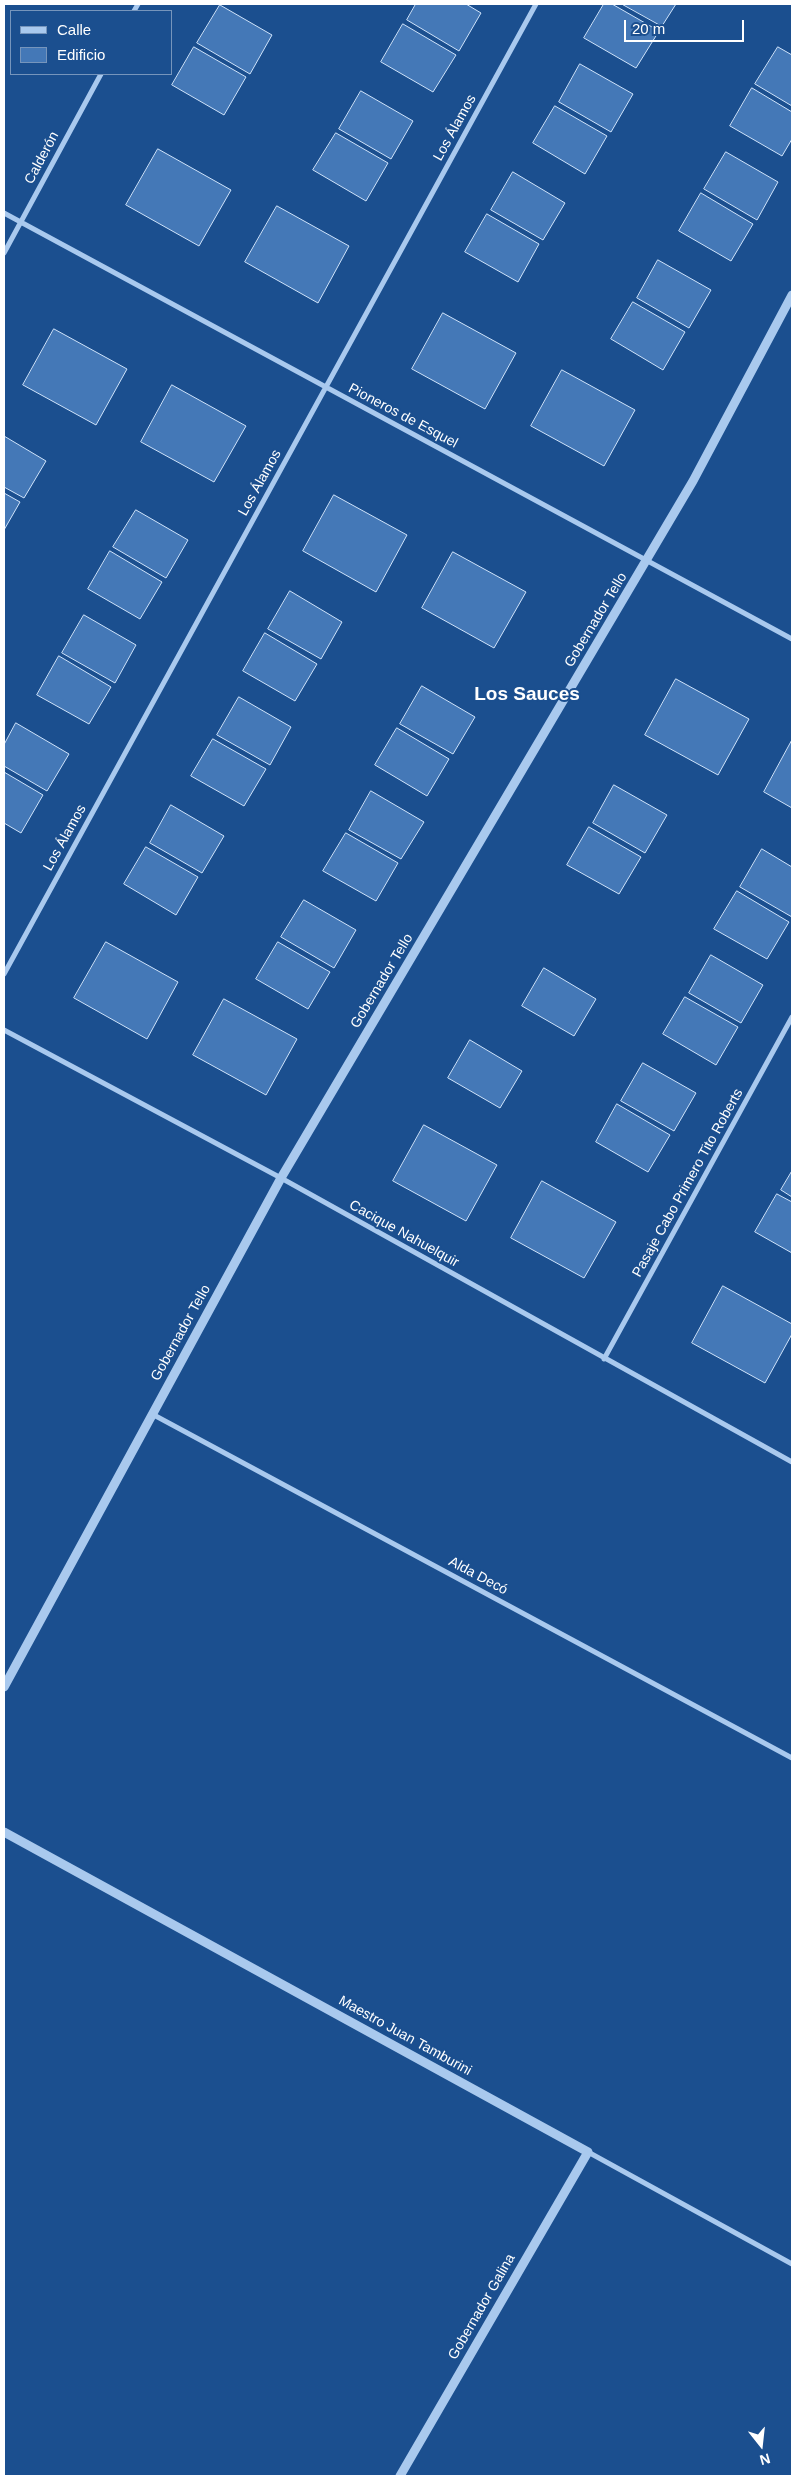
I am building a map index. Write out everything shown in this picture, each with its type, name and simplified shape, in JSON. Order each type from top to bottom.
[{"type":"street","name":"Los Álamos","points":[[4,974],[536,4]]},
{"type":"street","name":"Calderón","points":[[4,252],[99,75]]},
{"type":"street","name":"Pioneros de Esquel","points":[[4,213],[792,639]]},
{"type":"street","name":"Gobernador Tello","points":[[4,1686],[281,1178],[693,481],[792,295]]},
{"type":"street","name":"Pasaje Cabo Primero Tito Roberts","points":[[604,1359],[792,1017]]},
{"type":"street","name":"Cacique Nahuelquir","points":[[4,1030],[281,1178],[792,1462]]},
{"type":"street","name":"Alda Decó","points":[[152,1414],[792,1758]]},
{"type":"street","name":"Maestro Juan Tamburini","points":[[4,1832],[792,2264]]},
{"type":"street","name":"Gobernador Galina","points":[[400,2476],[588,2152]]},
{"type":"building","points":[[416,4],[466,4],[481,13],[459,51],[407,20]]},
{"type":"building","points":[[604,4],[612,4],[659,31],[636,68],[584,38]]},
{"type":"building","points":[[622,4],[676,4],[662,26]]},
{"type":"building","points":[[220,5],[272,35],[250,74],[197,43]]},
{"type":"building","points":[[403,24],[456,55],[433,92],[381,62]]},
{"type":"building","points":[[194,47],[246,77],[224,115],[172,85]]},
{"type":"building","points":[[778,47],[792,55],[792,106],[755,84]]},
{"type":"building","points":[[580,64],[633,94],[611,132],[559,102]]},
{"type":"building","points":[[752,88],[792,112],[792,139],[782,156],[730,126]]},
{"type":"building","points":[[361,91],[413,121],[391,159],[339,129]]},
{"type":"building","points":[[555,106],[607,136],[585,174],[533,143]]},
{"type":"building","points":[[336,133],[388,163],[366,201],[313,170]]},
{"type":"building","points":[[158,149],[231,190],[199,246],[126,205]]},
{"type":"building","points":[[726,152],[778,182],[757,220],[704,189]]},
{"type":"building","points":[[513,172],[565,203],[543,240],[491,210]]},
{"type":"building","points":[[701,193],[753,224],[731,261],[679,231]]},
{"type":"building","points":[[277,206],[349,246],[318,303],[245,262]]},
{"type":"building","points":[[487,214],[539,244],[518,282],[465,252]]},
{"type":"building","points":[[658,260],[711,290],[689,328],[637,298]]},
{"type":"building","points":[[633,302],[685,332],[663,370],[611,339]]},
{"type":"building","points":[[443,313],[516,353],[485,409],[412,369]]},
{"type":"building","points":[[54,329],[127,369],[96,425],[23,385]]},
{"type":"building","points":[[562,370],[635,410],[604,466],[531,426]]},
{"type":"building","points":[[172,385],[246,426],[214,482],[141,442]]},
{"type":"building","points":[[4,436],[46,461],[24,498],[4,487]]},
{"type":"building","points":[[4,493],[20,502],[4,530]]},
{"type":"building","points":[[334,495],[407,535],[376,592],[303,551]]},
{"type":"building","points":[[136,510],[188,540],[166,578],[113,547]]},
{"type":"building","points":[[110,551],[162,582],[140,619],[88,589]]},
{"type":"building","points":[[453,552],[526,592],[494,648],[422,608]]},
{"type":"building","points":[[290,591],[342,622],[321,659],[268,629]]},
{"type":"building","points":[[84,615],[136,645],[115,683],[62,653]]},
{"type":"building","points":[[265,633],[317,664],[295,701],[243,671]]},
{"type":"building","points":[[59,656],[111,687],[89,724],[37,695]]},
{"type":"building","points":[[676,679],[749,719],[718,775],[645,735]]},
{"type":"building","points":[[422,686],[475,717],[453,754],[400,724]]},
{"type":"building","points":[[239,697],[291,727],[270,765],[217,735]]},
{"type":"building","points":[[16,723],[69,754],[47,791],[4,766],[4,745]]},
{"type":"building","points":[[397,728],[449,759],[427,796],[375,765]]},
{"type":"building","points":[[213,739],[266,769],[244,806],[191,776]]},
{"type":"building","points":[[792,740],[792,808],[764,792]]},
{"type":"building","points":[[4,772],[43,795],[21,833],[4,823]]},
{"type":"building","points":[[614,785],[667,815],[645,853],[593,823]]},
{"type":"building","points":[[371,791],[424,822],[401,859],[349,830]]},
{"type":"building","points":[[171,805],[224,836],[202,873],[150,843]]},
{"type":"building","points":[[589,827],[641,857],[619,894],[567,865]]},
{"type":"building","points":[[346,833],[398,863],[376,901],[323,871]]},
{"type":"building","points":[[146,847],[198,877],[176,915],[124,884]]},
{"type":"building","points":[[762,849],[792,867],[792,917],[740,887]]},
{"type":"building","points":[[737,891],[789,922],[767,959],[714,929]]},
{"type":"building","points":[[304,900],[356,930],[334,968],[281,937]]},
{"type":"building","points":[[106,942],[178,982],[147,1039],[74,998]]},
{"type":"building","points":[[278,942],[330,972],[308,1009],[256,979]]},
{"type":"building","points":[[711,955],[763,985],[741,1023],[689,993]]},
{"type":"building","points":[[544,968],[596,999],[574,1036],[522,1006]]},
{"type":"building","points":[[685,997],[738,1027],[716,1065],[663,1034]]},
{"type":"building","points":[[224,999],[297,1039],[266,1095],[193,1055]]},
{"type":"building","points":[[470,1040],[522,1071],[500,1108],[448,1078]]},
{"type":"building","points":[[643,1063],[696,1093],[674,1131],[621,1101]]},
{"type":"building","points":[[617,1104],[670,1135],[648,1172],[596,1142]]},
{"type":"building","points":[[424,1125],[497,1165],[466,1221],[393,1181]]},
{"type":"building","points":[[792,1171],[792,1197],[781,1190]]},
{"type":"building","points":[[542,1181],[616,1222],[584,1278],[511,1238]]},
{"type":"building","points":[[777,1194],[792,1202],[792,1253],[755,1232]]},
{"type":"building","points":[[723,1286],[792,1324],[792,1334],[765,1383],[692,1343]]},
{"type":"district","name":"Los Sauces","points":[[527,695]]}]
